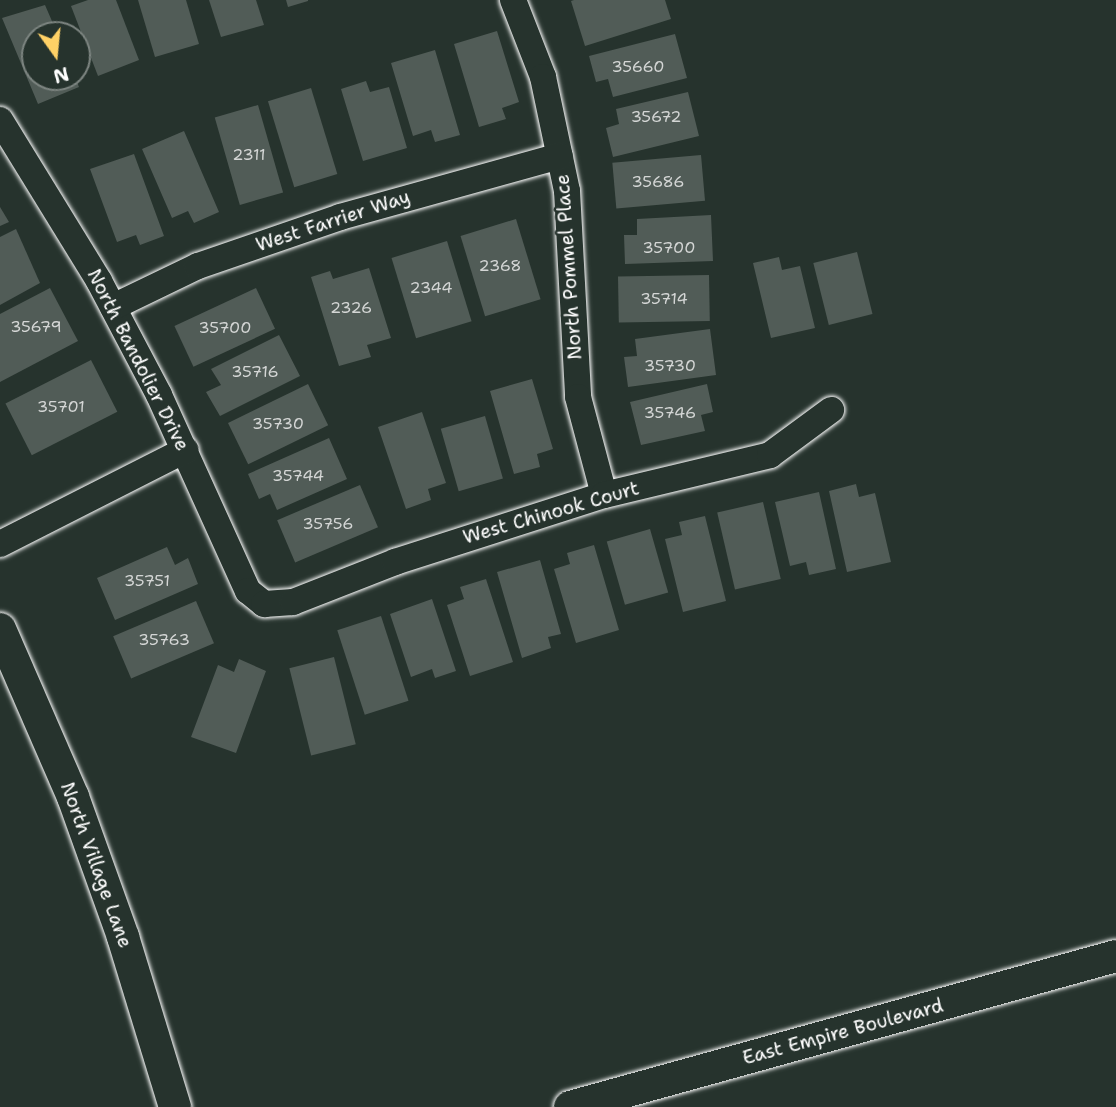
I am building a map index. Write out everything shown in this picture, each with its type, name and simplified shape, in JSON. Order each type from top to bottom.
[{"type":"street","name":"North Pommel Place","points":[[513,0],[542,77],[567,191],[571,320],[579,397],[604,495]]},
{"type":"street","name":"North Bandolier Drive","points":[[0,120],[113,307],[185,450],[248,591],[264,604]]},
{"type":"street","name":"West Farrier Way","points":[[113,307],[198,266],[327,222],[560,156]]},
{"type":"street","name":"West Chinook Court","points":[[264,604],[293,602],[395,562],[604,495],[770,455],[831,410]]},
{"type":"street","points":[[0,544],[185,450]]},
{"type":"street","name":"North Village Lane","points":[[0,629],[73,797],[123,937],[174,1107]]},
{"type":"street","name":"East Empire Boulevard","points":[[570,1107],[1116,956]]},
{"type":"building","points":[[88,0],[116,0],[139,60],[98,76],[91,58],[91,21],[77,21],[71,6]]},
{"type":"building","points":[[138,0],[186,0],[199,44],[155,57]]},
{"type":"building","points":[[209,0],[256,0],[264,25],[221,37]]},
{"type":"building","points":[[286,0],[308,0],[308,1],[288,7]]},
{"type":"building","points":[[665,0],[671,19],[585,46],[571,1]]},
{"type":"building","points":[[45,5],[52,21],[21,21],[21,63],[2,18]]},
{"type":"building","points":[[497,31],[519,102],[502,108],[506,119],[479,127],[454,44]]},
{"type":"building","points":[[675,34],[687,78],[613,97],[608,79],[596,82],[589,56]]},
{"type":"building","points":[[435,50],[460,135],[435,142],[431,130],[413,136],[391,63]]},
{"type":"building","points":[[366,81],[370,92],[389,87],[407,148],[363,161],[341,89]]},
{"type":"building","points":[[311,88],[337,174],[294,187],[268,101]]},
{"type":"building","points":[[33,91],[69,91],[38,104]]},
{"type":"building","points":[[688,92],[699,136],[613,157],[606,128],[619,124],[616,109]]},
{"type":"building","points":[[258,105],[283,192],[240,205],[215,117]]},
{"type":"building","points":[[184,131],[219,212],[194,223],[188,211],[172,218],[142,149]]},
{"type":"building","points":[[134,154],[164,236],[140,245],[136,235],[117,242],[90,169]]},
{"type":"building","points":[[701,155],[705,201],[616,209],[612,163]]},
{"type":"building","points":[[0,207],[9,222],[0,226]]},
{"type":"building","points":[[711,215],[713,261],[625,264],[624,235],[637,235],[637,219]]},
{"type":"building","points":[[516,219],[541,299],[485,316],[461,236]]},
{"type":"building","points":[[16,229],[40,283],[0,305],[0,237]]},
{"type":"building","points":[[447,241],[472,321],[416,338],[392,258]]},
{"type":"building","points":[[857,252],[872,314],[829,325],[813,263]]},
{"type":"building","points":[[779,257],[782,270],[800,266],[815,328],[771,338],[753,263]]},
{"type":"building","points":[[369,268],[391,338],[367,345],[371,357],[339,366],[311,277],[330,271],[333,279]]},
{"type":"building","points":[[709,275],[710,321],[619,323],[618,277]]},
{"type":"building","points":[[50,288],[78,341],[0,382],[0,314]]},
{"type":"building","points":[[256,288],[275,329],[193,367],[174,326]]},
{"type":"building","points":[[710,329],[716,375],[628,387],[624,357],[637,356],[635,339]]},
{"type":"building","points":[[279,335],[300,376],[220,416],[206,392],[221,385],[211,369]]},
{"type":"building","points":[[91,360],[117,412],[32,455],[5,404]]},
{"type":"building","points":[[532,379],[553,449],[537,454],[540,467],[514,474],[490,391]]},
{"type":"building","points":[[308,384],[328,425],[248,464],[228,423]]},
{"type":"building","points":[[707,384],[713,412],[701,415],[705,431],[641,445],[630,402]]},
{"type":"building","points":[[422,412],[446,483],[428,489],[431,500],[406,509],[378,427]]},
{"type":"building","points":[[485,416],[503,478],[459,491],[441,429]]},
{"type":"building","points":[[329,438],[347,479],[277,510],[270,494],[259,499],[248,474]]},
{"type":"building","points":[[856,484],[859,497],[875,493],[891,562],[847,572],[829,491]]},
{"type":"building","points":[[360,485],[378,527],[295,563],[277,520]]},
{"type":"building","points":[[819,492],[836,569],[809,575],[806,562],[790,566],[775,502]]},
{"type":"building","points":[[763,502],[781,579],[735,590],[717,513]]},
{"type":"building","points":[[705,516],[726,601],[683,612],[665,539],[682,535],[679,522]]},
{"type":"building","points":[[650,529],[668,592],[625,605],[607,541]]},
{"type":"building","points":[[594,545],[619,630],[576,643],[554,569],[570,564],[567,553]]},
{"type":"building","points":[[167,547],[175,565],[188,558],[198,584],[115,620],[97,578]]},
{"type":"building","points":[[540,560],[561,634],[548,637],[551,648],[522,658],[497,572]]},
{"type":"building","points":[[486,579],[513,662],[470,676],[447,605],[464,599],[460,587]]},
{"type":"building","points":[[432,599],[456,671],[435,678],[432,669],[411,677],[390,614]]},
{"type":"building","points":[[196,601],[214,643],[131,679],[113,636]]},
{"type":"building","points":[[381,616],[409,701],[365,715],[337,630]]},
{"type":"building","points":[[334,657],[356,744],[311,755],[289,668]]},
{"type":"building","points":[[239,659],[266,671],[236,753],[191,737],[218,665],[234,672]]}]
